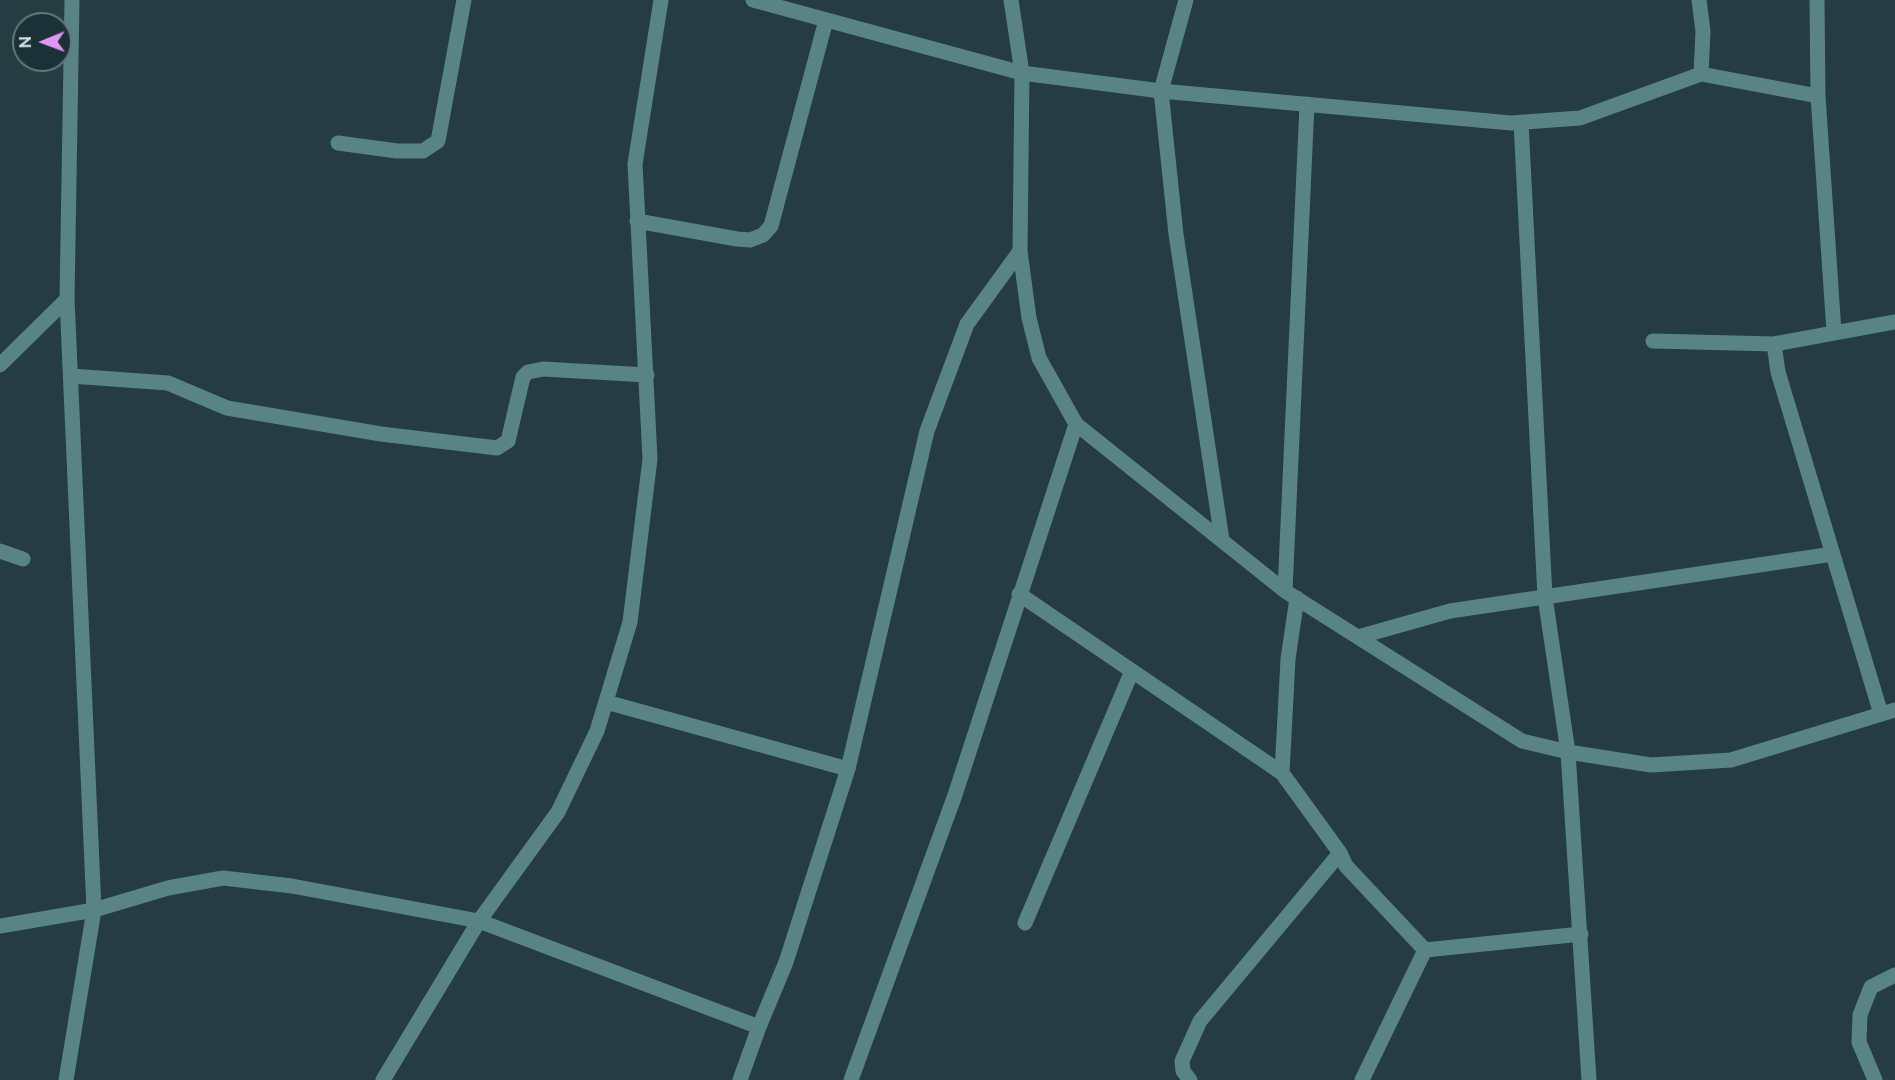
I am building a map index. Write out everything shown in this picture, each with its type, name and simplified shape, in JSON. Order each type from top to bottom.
[{"type":"street","points":[[66,1080],[94,910],[67,299],[72,0]]},
{"type":"street","points":[[338,143],[397,151],[423,151],[438,141],[464,0]]},
{"type":"street","points":[[382,1080],[479,921],[558,812],[597,731],[632,610],[650,459],[635,164],[661,0]]},
{"type":"street","points":[[753,0],[1022,72],[1161,91],[1521,122],[1580,118],[1701,74],[1818,96]]},
{"type":"street","points":[[1011,0],[1022,72],[1020,251],[1029,318],[1039,358],[1076,424],[1291,594],[1522,741],[1568,752],[1651,765],[1731,760],[1888,712],[1833,554],[1778,372],[1774,344]]},
{"type":"street","points":[[1186,0],[1161,91],[1176,234],[1222,540]]},
{"type":"street","points":[[1699,0],[1703,31],[1701,74]]},
{"type":"street","points":[[1817,0],[1818,96],[1834,332]]},
{"type":"street","points":[[637,221],[737,239],[750,240],[763,235],[771,226],[826,20]]},
{"type":"street","points":[[1282,773],[1291,594],[1307,104]]},
{"type":"street","points":[[1521,122],[1545,597],[1568,752],[1589,1080]]},
{"type":"street","points":[[740,1080],[786,962],[848,769],[927,431],[967,324],[1020,251]]},
{"type":"street","points":[[0,365],[67,299]]},
{"type":"street","points":[[1653,341],[1774,344],[1895,322]]},
{"type":"street","points":[[71,376],[168,383],[226,408],[381,434],[497,448],[508,441],[524,377],[528,372],[543,369],[647,375]]},
{"type":"street","points":[[851,1080],[955,795],[1076,424]]},
{"type":"street","points":[[0,551],[23,559]]},
{"type":"street","points":[[1358,637],[1450,611],[1833,554]]},
{"type":"street","points":[[1019,594],[1282,773],[1340,853],[1346,866],[1425,950]]},
{"type":"street","points":[[1025,923],[1132,671]]},
{"type":"street","points":[[606,702],[848,769]]},
{"type":"street","points":[[1190,1080],[1183,1071],[1182,1061],[1200,1021],[1340,853]]},
{"type":"street","points":[[0,926],[94,910],[168,888],[223,878],[292,886],[479,921],[759,1027]]},
{"type":"street","points":[[1425,950],[1581,934]]},
{"type":"street","points":[[1362,1080],[1425,950]]},
{"type":"street","points":[[1875,1080],[1859,1042],[1860,1015],[1871,987],[1895,975]]}]
